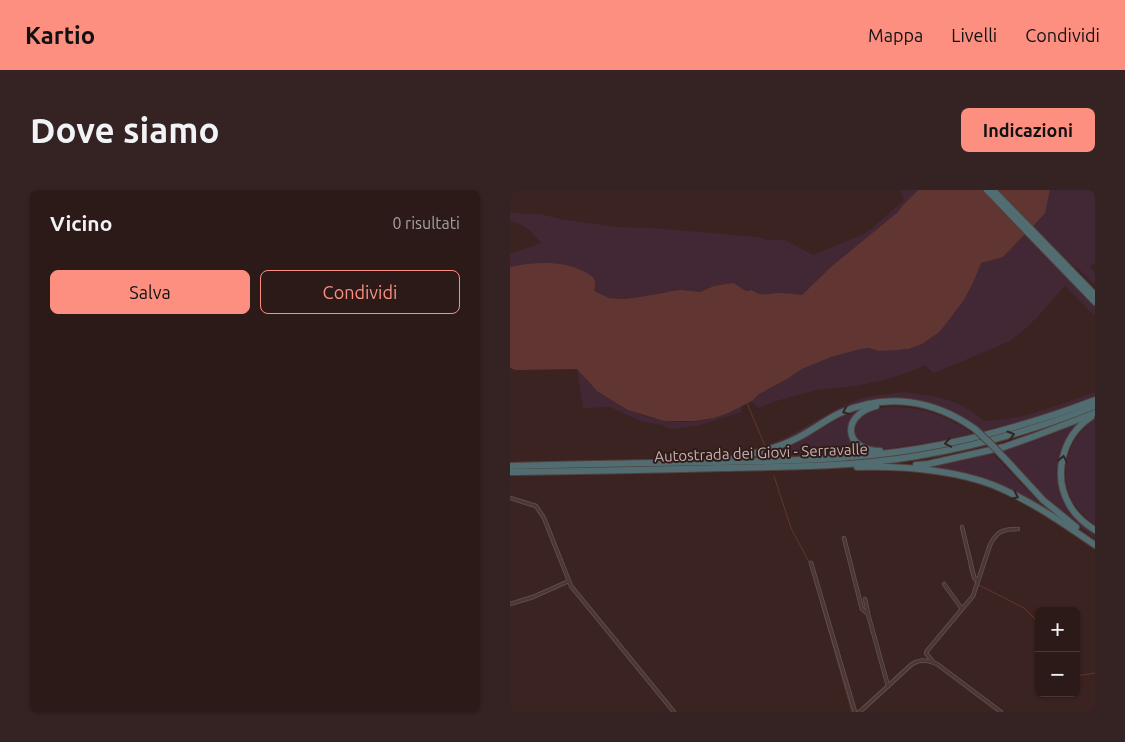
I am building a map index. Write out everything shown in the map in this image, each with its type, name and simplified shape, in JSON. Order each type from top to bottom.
[{"type":"highway","points":[[986,190],[1063,266],[1072,271],[1095,291]]},
{"type":"highway","points":[[993,190],[1095,302]]},
{"type":"highway","points":[[1072,271],[1095,295]]},
{"type":"highway","name":"Autostrada dei Giovi - Serravalle","points":[[510,466],[819,460],[869,456],[955,442],[1052,415],[1095,400]]},
{"type":"highway","points":[[722,462],[778,447],[852,408],[887,401],[913,402],[933,407],[955,416],[974,430],[1050,505],[1095,541]]},
{"type":"highway","points":[[916,449],[878,451],[860,447],[852,436],[851,428],[854,420],[859,413],[880,405],[912,405],[944,414],[974,430]]},
{"type":"highway","name":"Autostrada dei Giovi - Serravalle","points":[[510,472],[808,467],[878,462],[956,449],[997,439],[1029,430],[1095,406]]},
{"type":"highway","points":[[900,467],[928,464],[1004,447],[1095,414]]},
{"type":"highway","points":[[1095,414],[1082,423],[1070,437],[1061,465],[1065,496],[1079,517],[1095,530]]},
{"type":"highway","points":[[1007,464],[1035,496],[1072,529]]},
{"type":"highway","points":[[808,467],[900,467],[928,469],[963,476],[992,485],[1026,501],[1095,545]]},
{"type":"street","points":[[510,498],[536,506],[544,518],[571,586],[674,712]]},
{"type":"street","points":[[962,527],[974,577],[978,581]]},
{"type":"street","points":[[1001,712],[934,663],[926,653],[973,596],[994,538],[1004,530],[1018,529]]},
{"type":"street","points":[[844,538],[862,609],[868,613]]},
{"type":"street","points":[[812,563],[854,712]]},
{"type":"street","points":[[510,604],[533,597],[569,581]]},
{"type":"street","points":[[944,584],[962,609]]},
{"type":"street","points":[[865,599],[888,686]]},
{"type":"street","points":[[859,712],[916,662],[926,660],[934,663]]},
{"type":"shaded area","points":[[918,190],[898,212],[832,266],[802,295],[777,293],[759,295],[732,283],[714,286],[700,292],[664,292],[625,299],[609,298],[594,291],[592,277],[572,268],[542,263],[510,267],[510,254],[541,243],[520,224],[510,221],[510,212],[540,214],[560,219],[616,227],[653,228],[756,237],[768,240],[785,240],[813,255],[871,229],[904,200],[900,191]]},
{"type":"shaded area","points":[[918,190],[1050,190],[1045,213],[1003,257],[981,263],[964,300],[938,333],[922,344],[909,349],[897,350],[861,349],[831,357],[802,369],[759,394],[752,401],[728,413],[714,418],[695,421],[664,421],[628,410],[597,391],[577,369],[516,370],[510,367],[510,267],[548,263],[567,265],[592,276],[595,281],[594,291],[609,298],[625,299],[681,290],[700,292],[714,286],[732,283],[748,291],[751,290],[762,294],[802,295],[832,266],[898,212]]},
{"type":"shaded area","points":[[1050,190],[1095,190],[1095,262],[1090,267],[1095,272],[1095,285],[1062,256],[1053,263],[1095,306],[1095,316],[1065,286],[1031,323],[1008,342],[934,373],[925,365],[887,379],[847,387],[817,390],[758,408],[752,401],[759,394],[802,369],[831,357],[869,348],[877,350],[910,349],[934,336],[964,300],[981,263],[1003,257],[1045,213]]},
{"type":"shaded area","points":[[577,369],[601,394],[613,402],[640,415],[655,419],[684,422],[699,421],[717,417],[741,406],[742,412],[700,425],[675,429],[643,422],[610,407],[583,408]]},
{"type":"shaded area","points":[[905,392],[937,397],[956,403],[966,407],[984,421],[1026,415],[1095,392],[1095,396],[1023,421],[982,431],[973,424],[931,404],[866,403],[768,448],[768,445],[859,399]]},
{"type":"shaded area","points":[[869,406],[857,413],[852,441],[855,446],[866,452],[822,456],[771,457],[769,453],[792,444],[847,413]]},
{"type":"shaded area","points":[[886,407],[911,408],[942,416],[973,434],[880,450],[859,443],[852,430],[856,419],[874,409]]},
{"type":"shaded area","points":[[1095,419],[1095,525],[1073,502],[1068,491],[1066,468],[1072,445],[1078,435]]},
{"type":"shaded area","points":[[1083,420],[1062,455],[1065,498],[1095,532],[1095,539],[1042,495],[999,450],[1037,440]]},
{"type":"shaded area","points":[[991,452],[1050,512],[1024,498],[929,467]]},
{"type":"waterway","points":[[747,403],[765,446]]},
{"type":"waterway","points":[[774,476],[791,528],[809,562]]},
{"type":"waterway","points":[[969,566],[975,583]]},
{"type":"waterway","points":[[979,585],[1024,608],[1035,619]]},
{"type":"waterway","points":[[820,600],[852,712]]},
{"type":"waterway","points":[[1080,675],[1095,673]]}]
